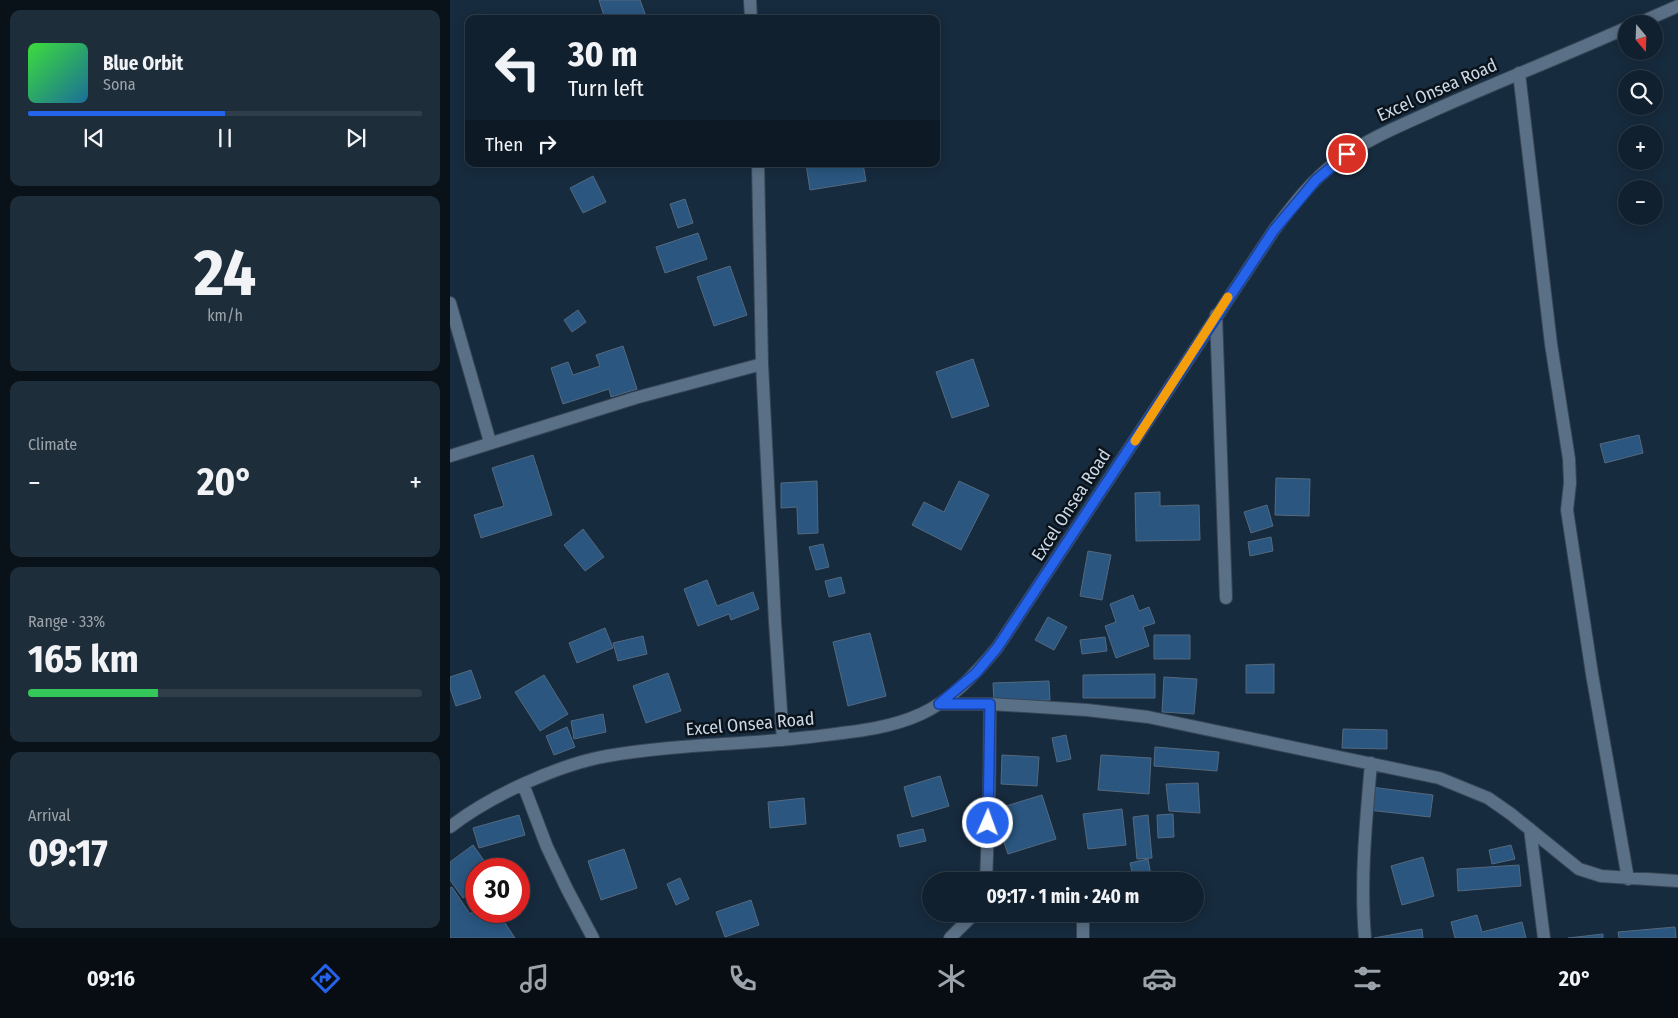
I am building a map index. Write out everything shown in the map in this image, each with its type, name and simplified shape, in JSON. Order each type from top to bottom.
[{"type":"street","points":[[750,0],[751,15]]},
{"type":"street","points":[[1658,15],[1678,6]]},
{"type":"street","name":"Excel Onsea Road","points":[[450,827],[490,801],[523,784],[574,765],[605,757],[651,749],[783,740],[862,730],[894,724],[922,714],[939,704],[976,673],[997,648],[1216,314],[1274,230],[1316,180],[1336,162],[1370,140],[1519,73],[1618,31]]},
{"type":"street","points":[[1519,73],[1550,344],[1568,459],[1570,483],[1567,510],[1628,879]]},
{"type":"street","points":[[758,167],[762,364],[783,740]]},
{"type":"street","points":[[450,303],[490,442]]},
{"type":"street","points":[[1216,314],[1226,598]]},
{"type":"street","points":[[450,456],[635,398],[762,364]]},
{"type":"street","points":[[939,704],[990,704],[1088,710],[1148,718],[1439,778],[1488,798],[1579,869],[1601,876],[1678,881]]},
{"type":"street","points":[[986,872],[990,704]]},
{"type":"street","points":[[1365,938],[1363,919],[1364,845],[1371,763]]},
{"type":"street","points":[[523,784],[547,847],[593,938]]},
{"type":"street","points":[[1530,829],[1544,938]]},
{"type":"street","points":[[950,938],[966,922]]},
{"type":"street","points":[[1083,922],[1083,938]]},
{"type":"building","points":[[599,0],[640,0],[646,15],[604,15]]},
{"type":"building","points":[[806,167],[864,167],[866,181],[810,190]]},
{"type":"building","points":[[593,176],[606,202],[583,213],[570,188]]},
{"type":"building","points":[[685,199],[693,223],[678,228],[670,204]]},
{"type":"building","points":[[698,233],[707,259],[665,273],[656,247]]},
{"type":"building","points":[[730,266],[747,315],[714,326],[697,277]]},
{"type":"building","points":[[578,310],[586,322],[572,332],[564,320]]},
{"type":"building","points":[[623,346],[637,389],[611,397],[609,389],[563,404],[551,368],[568,362],[573,375],[600,366],[596,355]]},
{"type":"building","points":[[973,359],[989,406],[952,418],[936,372]]},
{"type":"building","points":[[1639,435],[1643,453],[1605,463],[1600,444]]},
{"type":"building","points":[[533,455],[552,515],[481,538],[474,515],[504,506],[492,468]]},
{"type":"building","points":[[1276,478],[1310,479],[1309,516],[1275,515]]},
{"type":"building","points":[[817,481],[818,533],[798,534],[797,507],[781,508],[781,483]]},
{"type":"building","points":[[959,481],[989,495],[961,550],[912,525],[924,502],[944,512]]},
{"type":"building","points":[[1160,492],[1160,506],[1199,505],[1200,540],[1136,541],[1135,493]]},
{"type":"building","points":[[1267,505],[1273,526],[1251,533],[1244,512]]},
{"type":"building","points":[[583,529],[604,557],[585,571],[564,545]]},
{"type":"building","points":[[1271,537],[1273,551],[1250,556],[1248,542]]},
{"type":"building","points":[[823,544],[829,567],[816,570],[809,547]]},
{"type":"building","points":[[1088,551],[1111,555],[1102,600],[1080,596]]},
{"type":"building","points":[[841,577],[845,593],[829,597],[825,581]]},
{"type":"building","points":[[707,580],[717,606],[753,592],[759,609],[731,620],[729,614],[698,626],[684,589]]},
{"type":"building","points":[[1133,595],[1139,611],[1149,607],[1155,623],[1143,627],[1149,646],[1116,658],[1105,626],[1116,622],[1110,604]]},
{"type":"building","points":[[1048,617],[1067,627],[1054,650],[1035,640]]},
{"type":"building","points":[[605,628],[613,648],[577,663],[569,643]]},
{"type":"building","points":[[870,633],[886,696],[848,706],[833,642]]},
{"type":"building","points":[[1154,635],[1190,635],[1190,659],[1154,659]]},
{"type":"building","points":[[643,636],[647,654],[618,661],[613,643]]},
{"type":"building","points":[[1105,637],[1107,651],[1082,654],[1080,640]]},
{"type":"building","points":[[1274,664],[1274,693],[1246,693],[1246,665]]},
{"type":"building","points":[[471,670],[481,698],[456,706],[450,688],[450,677]]},
{"type":"building","points":[[668,673],[681,711],[646,723],[633,686]]},
{"type":"building","points":[[1155,674],[1155,698],[1083,698],[1083,675]]},
{"type":"building","points":[[544,675],[568,714],[540,731],[515,692]]},
{"type":"building","points":[[1164,677],[1197,679],[1194,714],[1162,712]]},
{"type":"building","points":[[1049,681],[1050,700],[994,702],[993,683]]},
{"type":"building","points":[[603,714],[606,732],[574,739],[571,721]]},
{"type":"building","points":[[567,727],[575,747],[554,755],[546,736]]},
{"type":"building","points":[[1343,729],[1387,730],[1387,749],[1342,748]]},
{"type":"building","points":[[1066,735],[1071,759],[1057,762],[1052,738]]},
{"type":"building","points":[[1155,747],[1219,752],[1217,771],[1154,766]]},
{"type":"building","points":[[1002,755],[1039,757],[1037,786],[1001,784]]},
{"type":"building","points":[[1101,755],[1151,758],[1149,794],[1098,790]]},
{"type":"building","points":[[940,776],[949,806],[912,817],[904,787]]},
{"type":"building","points":[[1198,783],[1200,813],[1169,811],[1166,784]]},
{"type":"building","points":[[1371,787],[1433,795],[1430,817],[1368,810]]},
{"type":"building","points":[[1042,795],[1056,839],[1008,854],[993,810]]},
{"type":"building","points":[[804,798],[806,824],[770,828],[768,802]]},
{"type":"building","points":[[1122,809],[1126,845],[1088,849],[1083,814]]},
{"type":"building","points":[[1173,814],[1174,837],[1158,838],[1157,815]]},
{"type":"building","points":[[519,815],[525,835],[479,848],[473,828]]},
{"type":"building","points":[[1148,815],[1152,858],[1137,859],[1133,817]]},
{"type":"building","points":[[923,829],[926,841],[900,847],[897,835]]},
{"type":"building","points":[[473,845],[482,858],[465,858],[465,897],[463,898],[450,880],[450,862]]},
{"type":"building","points":[[1511,845],[1515,859],[1492,864],[1489,850]]},
{"type":"building","points":[[624,849],[637,888],[601,900],[588,861]]},
{"type":"building","points":[[1423,857],[1434,896],[1402,905],[1391,866]]},
{"type":"building","points":[[1148,859],[1150,872],[1132,872],[1130,863]]},
{"type":"building","points":[[1519,865],[1521,886],[1458,891],[1457,869]]},
{"type":"building","points":[[680,878],[689,899],[676,905],[667,884]]},
{"type":"building","points":[[452,887],[465,906],[465,923],[505,923],[515,938],[450,938],[450,888]]},
{"type":"building","points":[[751,900],[759,925],[725,937],[716,912]]},
{"type":"building","points":[[1477,915],[1482,932],[1522,922],[1526,938],[1455,938],[1451,922]]},
{"type":"building","points":[[1675,927],[1676,938],[1619,938],[1618,932]]},
{"type":"building","points":[[1422,929],[1423,938],[1374,938]]},
{"type":"building","points":[[1603,934],[1603,938],[1568,938]]},
{"type":"slow traffic","points":[[1135,441],[1228,297]]},
{"type":"route","points":[[988,823],[990,704],[939,704],[976,673],[997,648],[1101,493],[1216,314],[1274,230],[1298,199],[1316,180],[1347,154]]}]
